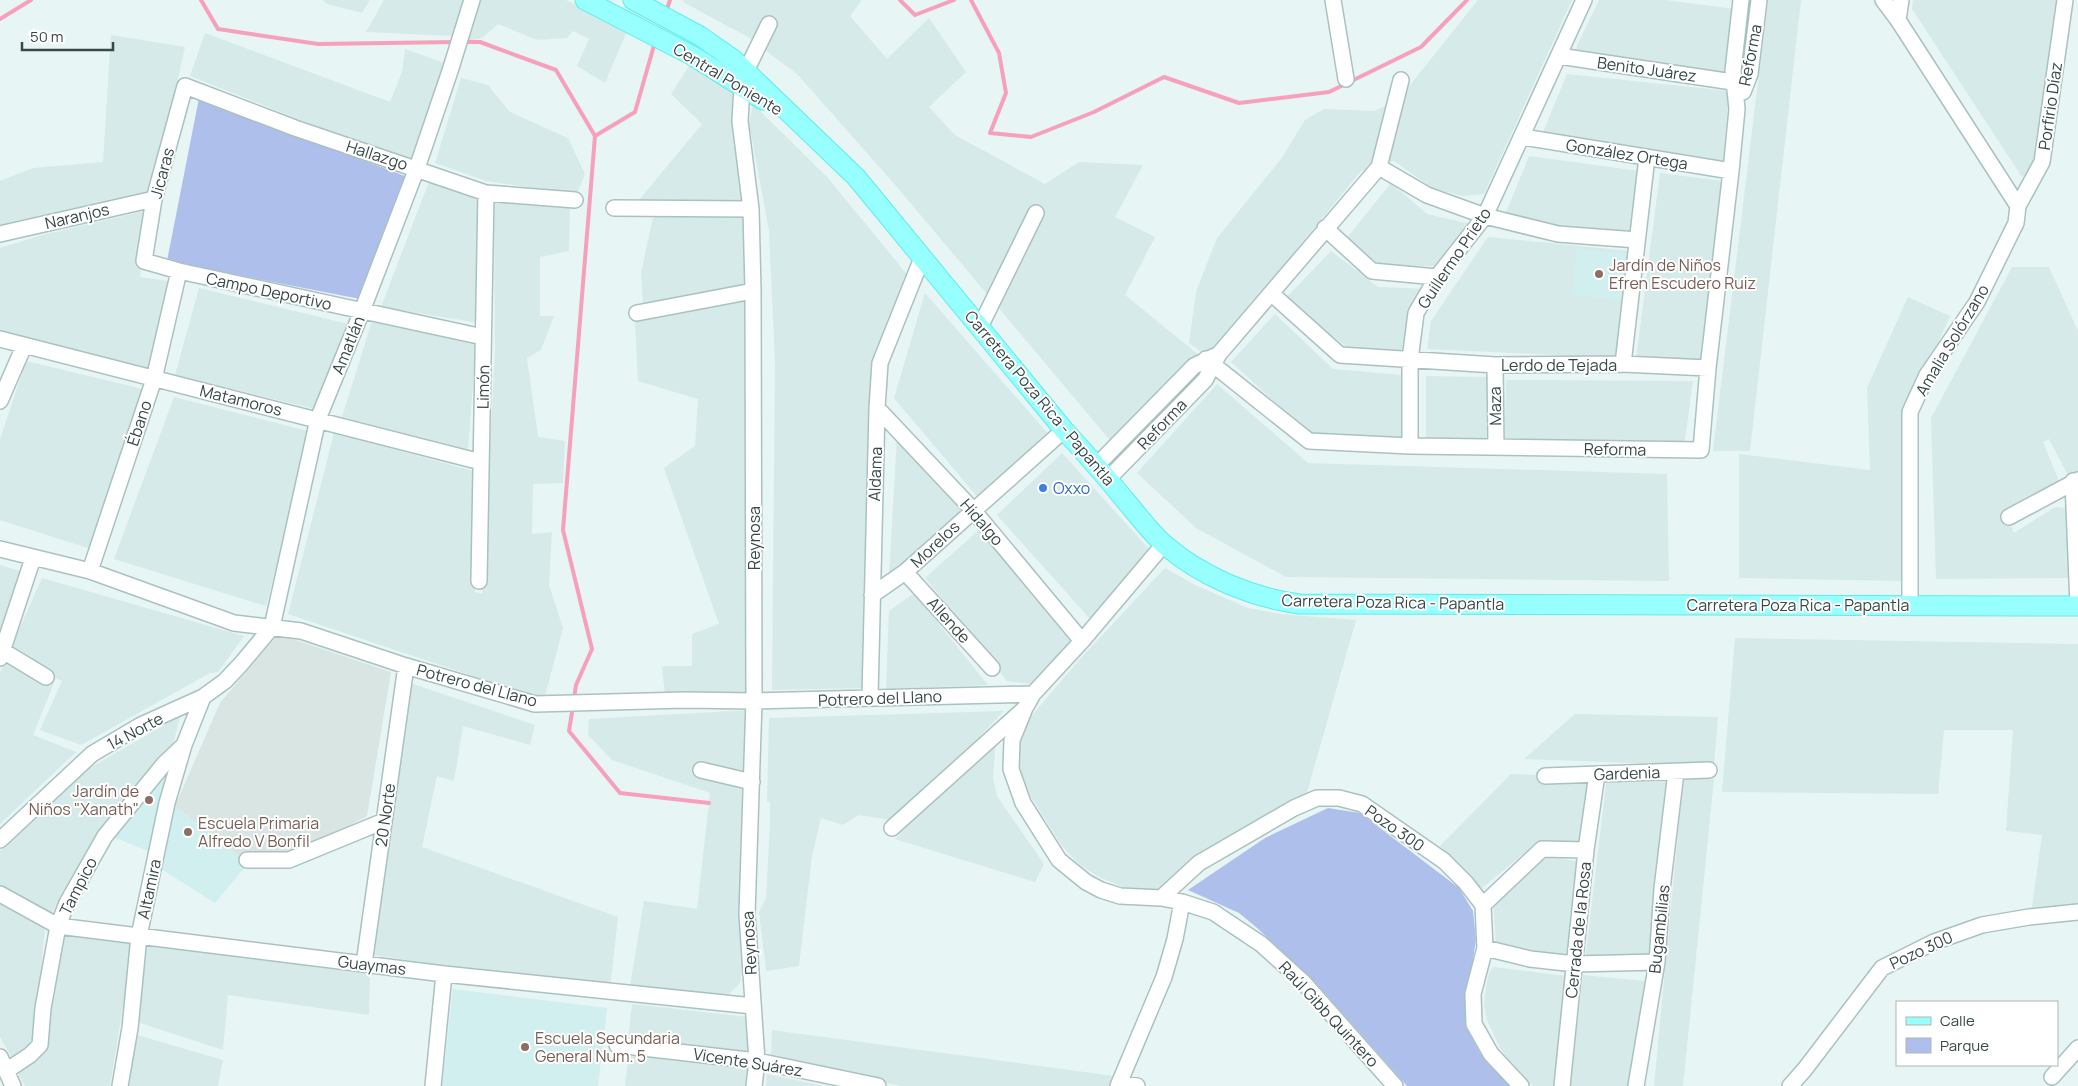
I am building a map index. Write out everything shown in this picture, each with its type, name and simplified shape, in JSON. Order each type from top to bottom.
[{"type":"main road","name":"Central Poniente","points":[[585,0],[692,56],[744,78],[796,121]]},
{"type":"main road","name":"Central Poniente","points":[[633,0],[700,36],[733,59],[744,78]]},
{"type":"main road","name":"Carretera Poza Rica - Papantla","points":[[796,121],[856,177],[1064,430],[1164,544],[1196,569],[1239,588],[1274,600],[1299,604],[2078,606]]},
{"type":"street","name":"Amatlán","points":[[272,627],[318,419],[417,168],[472,0]]},
{"type":"street","points":[[1333,0],[1346,79]]},
{"type":"street","name":"Guillermo Prieto","points":[[1410,446],[1410,360],[1416,312],[1438,277],[1485,216],[1523,137],[1584,0]]},
{"type":"street","name":"Reforma","points":[[1213,359],[1309,441],[1410,446],[1701,450],[1708,368],[1740,83],[1733,70],[1741,0]]},
{"type":"street","name":"Reforma","points":[[1740,83],[1750,74],[1759,0]]},
{"type":"street","points":[[1884,0],[2018,206]]},
{"type":"street","points":[[1898,20],[1901,0]]},
{"type":"street","name":"Porfirio Díaz","points":[[2018,206],[2042,162],[2065,0]]},
{"type":"street","points":[[744,78],[769,24]]},
{"type":"street","name":"Benito Juárez","points":[[1560,56],[1740,83]]},
{"type":"street","name":"Reynosa","points":[[744,78],[740,121],[752,209],[753,291],[754,702],[747,914],[757,1061],[754,1086]]},
{"type":"street","name":"Reforma","points":[[1102,472],[1167,419],[1205,380],[1213,359],[1272,294],[1325,228],[1379,167],[1400,80]]},
{"type":"street","name":"Hallazgo","points":[[185,86],[295,128],[486,193],[574,200]]},
{"type":"street","name":"Jicaras","points":[[144,261],[154,199],[185,86]]},
{"type":"street","name":"González Ortega","points":[[1523,137],[1731,171]]},
{"type":"street","points":[[1623,364],[1647,157]]},
{"type":"street","points":[[1379,167],[1428,195],[1485,216],[1558,234],[1637,240]]},
{"type":"street","name":"Limón","points":[[479,581],[486,193]]},
{"type":"street","name":"Naranjos","points":[[0,234],[154,199]]},
{"type":"street","name":"Amalia Solórzano","points":[[1910,605],[1910,412],[1927,375],[1977,302],[2016,222],[2018,206]]},
{"type":"street","points":[[614,208],[752,209]]},
{"type":"street","points":[[980,327],[1036,214]]},
{"type":"street","points":[[1325,228],[1372,271],[1438,277]]},
{"type":"street","name":"Aldama","points":[[870,697],[877,408],[880,363],[922,258]]},
{"type":"street","name":"Campo Deportivo","points":[[144,261],[179,271],[483,337]]},
{"type":"street","name":"Ébano","points":[[90,571],[154,379],[179,271]]},
{"type":"street","points":[[637,312],[753,291]]},
{"type":"street","name":"Lerdo de Tejada","points":[[1272,294],[1340,355],[1495,366],[1623,364],[1708,368]]},
{"type":"street","name":"Matamoros","points":[[0,339],[481,462]]},
{"type":"street","points":[[0,401],[24,346]]},
{"type":"street","name":"Reforma","points":[[1102,472],[1154,406],[1194,366],[1213,359]]},
{"type":"street","name":"Maza","points":[[1495,366],[1496,447]]},
{"type":"street","points":[[1154,406],[1167,419]]},
{"type":"street","name":"Hidalgo","points":[[877,408],[973,510],[1082,641]]},
{"type":"street","name":"Morelos","points":[[872,595],[905,572],[1064,430]]},
{"type":"street","points":[[2009,517],[2076,480],[2078,606]]},
{"type":"street","points":[[1137,1086],[1119,1085],[1164,977],[1175,939],[1182,902],[1161,898],[1120,896],[1101,890],[1086,882],[1058,860],[1023,803],[1011,769],[1012,740],[1033,694],[1082,641],[1164,544]]},
{"type":"street","name":"Potrero del Llano","points":[[0,549],[90,571],[234,623],[301,631],[406,666],[535,704],[684,700],[754,702],[870,697],[1033,694]]},
{"type":"street","points":[[33,558],[2,654],[46,678]]},
{"type":"street","name":"Allende","points":[[905,572],[992,668]]},
{"type":"street","name":"14 Norte","points":[[0,840],[92,754],[141,725],[203,697],[225,681],[272,627]]},
{"type":"street","name":"20 Norte","points":[[364,964],[406,666]]},
{"type":"street","name":"Altamira","points":[[120,1086],[130,1028],[139,936],[167,803],[184,745],[203,697]]},
{"type":"street","points":[[892,828],[1025,708]]},
{"type":"street","name":"Tampico","points":[[10,1082],[40,1045],[42,1008],[58,926],[67,902],[105,836],[164,764],[184,745]]},
{"type":"street","points":[[701,770],[752,782]]},
{"type":"street","name":"Gardenia","points":[[1545,776],[1709,770]]},
{"type":"street","name":"Bugambilias","points":[[1636,1086],[1656,962],[1662,889],[1676,772]]},
{"type":"street","name":"Cerrada de la Rosa","points":[[1562,1086],[1586,850],[1597,774]]},
{"type":"street","name":"Pozo 300","points":[[1161,898],[1199,863],[1294,808],[1317,798],[1339,798],[1362,804],[1444,862],[1466,883],[1483,905]]},
{"type":"street","points":[[247,860],[290,860],[384,821]]},
{"type":"street","points":[[1521,1086],[1491,1054],[1474,1024],[1473,994],[1484,948],[1483,905],[1542,849],[1586,850]]},
{"type":"street","name":"Guaymas","points":[[0,894],[58,926],[444,974],[753,1006]]},
{"type":"street","name":"Raúl Gibb Quintero","points":[[1182,902],[1212,912],[1261,944],[1303,982],[1395,1086]]},
{"type":"street","name":"Pozo 300","points":[[1790,1086],[1806,1070],[1882,968],[1934,942],[1982,925],[2029,917],[2078,912]]},
{"type":"street","points":[[1484,948],[1530,959],[1575,964],[1656,962]]},
{"type":"street","points":[[433,1086],[444,974]]},
{"type":"street","name":"Vicente Suárez","points":[[617,1045],[757,1061],[878,1086]]},
{"type":"street","points":[[2052,1077],[2078,1048]]},
{"type":"street","points":[[0,1057],[10,1082]]},
{"type":"street","points":[[1805,1086],[1806,1070]]},
{"type":"shaded area","points":[[323,0],[370,0],[362,13],[327,4]]},
{"type":"shaded area","points":[[384,0],[464,0],[453,36],[366,32]]},
{"type":"shaded area","points":[[481,0],[566,0],[627,31],[605,83],[577,66],[589,39],[573,31],[567,38],[537,40],[498,24],[482,38],[468,41]]},
{"type":"shaded area","points":[[684,0],[862,0],[850,16],[887,59],[929,18],[966,72],[929,107],[955,135],[1045,184],[1079,162],[1143,165],[1115,217],[1155,237],[1125,295],[1200,356],[1113,444],[897,187],[798,75],[748,37],[683,2]]},
{"type":"shaded area","points":[[1478,0],[1572,0],[1484,194],[1462,196],[1432,188],[1394,161],[1361,171],[1208,357],[1189,343],[1196,292],[1217,238],[1281,159],[1305,120],[1324,109],[1374,111],[1399,99]]},
{"type":"shaded area","points":[[1599,0],[1666,0],[1735,9],[1726,78],[1572,56]]},
{"type":"shaded area","points":[[1768,0],[1801,0],[1750,451],[1713,451]]},
{"type":"shaded area","points":[[1913,0],[2063,0],[2039,159],[2022,177],[1912,9]]},
{"type":"shaded area","points":[[205,33],[390,102],[402,72],[405,49],[447,64],[416,166],[190,76]]},
{"type":"shaded area","points":[[111,35],[185,47],[153,193],[0,233],[0,181],[33,168],[103,162]]},
{"type":"shaded area","points":[[691,63],[732,91],[747,200],[639,200],[702,124],[671,94]]},
{"type":"shaded area","points":[[1567,74],[1729,91],[1723,161],[1541,137]]},
{"type":"shaded area","points":[[461,78],[488,85],[510,112],[568,138],[585,174],[577,194],[486,181],[435,163]]},
{"type":"shaded area","points":[[753,104],[828,178],[910,278],[879,347],[865,688],[772,690],[775,362],[769,231],[749,123]]},
{"type":"shaded area","points":[[1529,156],[1639,171],[1630,233],[1503,220]]},
{"type":"shaded area","points":[[1660,173],[1722,181],[1704,359],[1636,359]]},
{"type":"shaded area","points":[[430,179],[480,197],[479,323],[381,307]]},
{"type":"shaded area","points":[[1391,183],[1427,214],[1475,225],[1442,266],[1381,266],[1346,239]]},
{"type":"shaded area","points":[[494,201],[570,206],[569,251],[540,257],[540,316],[554,316],[541,350],[527,358],[538,437],[565,441],[563,483],[533,484],[532,534],[552,532],[549,585],[563,628],[544,700],[288,614],[334,433],[477,472],[475,592],[482,594],[495,350]]},
{"type":"shaded area","points":[[149,210],[140,277],[175,282],[152,372],[0,332],[0,248],[42,235]]},
{"type":"shaded area","points":[[654,213],[748,213],[751,290],[643,304],[641,272]]},
{"type":"shaded area","points":[[1488,237],[1630,251],[1619,358],[1427,349],[1431,321]]},
{"type":"shaded area","name":"Jardín de Niños Efren Escudero Ruiz","points":[[1577,248],[1627,254],[1622,300],[1572,295]]},
{"type":"shaded area","points":[[1331,251],[1378,287],[1431,289],[1405,351],[1353,352],[1286,298]]},
{"type":"shaded area","points":[[2012,267],[2049,267],[2078,331],[2078,478],[2071,481],[2049,439],[2043,442],[2061,486],[2007,517],[2014,533],[2055,507],[2066,508],[2074,520],[2072,578],[1936,579],[1931,418]]},
{"type":"shaded area","points":[[199,288],[353,325],[319,410],[175,375]]},
{"type":"shaded area","points":[[925,293],[1050,436],[980,500],[894,398]]},
{"type":"shaded area","points":[[1908,297],[1950,316],[1910,406],[1905,581],[1739,578],[1739,454],[1870,470],[1867,388]]},
{"type":"shaded area","points":[[752,299],[750,696],[665,695],[662,666],[692,666],[692,634],[719,624],[664,468],[695,446],[698,399],[638,381],[635,322]]},
{"type":"shaded area","points":[[1275,314],[1333,369],[1402,375],[1401,439],[1312,436],[1231,362]]},
{"type":"shaded area","points":[[372,321],[476,345],[468,449],[342,417]]},
{"type":"shaded area","points":[[26,361],[147,390],[94,550],[0,520],[0,439]]},
{"type":"shaded area","points":[[1426,376],[1487,377],[1486,440],[1426,439]]},
{"type":"shaded area","points":[[1506,380],[1693,381],[1684,446],[1505,439]]},
{"type":"shaded area","points":[[1217,384],[1308,463],[1667,474],[1669,581],[1286,577],[1196,528],[1137,473]]},
{"type":"shaded area","points":[[174,397],[312,432],[266,606],[114,559]]},
{"type":"shaded area","points":[[897,437],[965,513],[889,575]]},
{"type":"shaded area","points":[[1062,453],[1149,549],[1091,620],[997,515]]},
{"type":"shaded area","points":[[981,528],[1076,635],[1031,684],[1007,681],[925,578]]},
{"type":"shaded area","points":[[0,565],[26,573],[0,641]]},
{"type":"shaded area","points":[[1165,568],[1195,585],[1248,608],[1280,614],[1356,620],[1306,796],[1155,895],[1130,890],[1097,876],[1079,864],[1061,845],[1023,784],[1020,766],[1020,743],[1024,726],[1034,713],[1079,660]]},
{"type":"shaded area","points":[[42,578],[244,636],[218,672],[210,673],[81,745],[40,730],[62,681],[56,678],[33,735],[76,752],[0,824],[0,672]]},
{"type":"shaded area","points":[[914,593],[988,685],[886,689],[889,611]]},
{"type":"shaded area","points":[[278,634],[391,672],[367,816],[309,848],[242,858],[175,806],[220,703]]},
{"type":"shaded area","points":[[1735,638],[2078,644],[2078,915],[2031,913],[2042,835],[2006,831],[2013,730],[1944,730],[1938,794],[1722,792]]},
{"type":"shaded area","points":[[410,683],[535,725],[530,745],[463,726],[454,781],[437,776],[422,847],[618,917],[610,989],[373,955]]},
{"type":"shaded area","points":[[750,710],[740,896],[743,965],[740,983],[724,999],[630,986],[644,901],[697,909],[710,793],[612,760],[588,735],[589,719]]},
{"type":"shaded area","points":[[1004,711],[898,821],[859,815],[843,825],[821,818],[812,856],[799,966],[766,971],[759,912],[766,898],[770,823],[770,802],[767,802],[769,718]]},
{"type":"shaded area","points":[[1575,714],[1718,717],[1714,766],[1524,759]]},
{"type":"shaded area","points":[[180,716],[171,753],[106,827],[51,914],[0,886],[0,851],[88,769]]},
{"type":"shaded area","points":[[1000,732],[995,750],[993,778],[997,796],[1044,864],[1035,882],[895,839]]},
{"type":"shaded area","name":"Jardín de Niños \"Xanath\"","points":[[167,765],[150,852],[108,835]]},
{"type":"shaded area","points":[[1511,774],[1590,777],[1584,847],[1536,843],[1480,890],[1440,846]]},
{"type":"shaded area","points":[[1607,776],[1667,777],[1648,961],[1585,960]]},
{"type":"shaded area","points":[[1683,779],[1714,779],[1683,1086],[1654,1086]]},
{"type":"shaded area","name":"Escuela Primaria Alfredo V Bonfil","points":[[175,806],[242,858],[247,865],[215,903],[158,867]]},
{"type":"shaded area","points":[[1544,856],[1582,862],[1570,960],[1496,947],[1493,900]]},
{"type":"shaded area","points":[[0,897],[45,925],[36,1037],[23,1052],[11,1057],[0,1037]]},
{"type":"shaded area","points":[[64,928],[134,939],[110,1086],[25,1086],[15,1068],[38,1059],[44,1041]]},
{"type":"shaded area","points":[[148,945],[370,974],[369,1015],[228,995],[223,1050],[137,1022]]},
{"type":"shaded area","points":[[1493,967],[1567,976],[1557,1086],[1533,1086],[1515,1069],[1500,1048],[1487,1020],[1484,1006],[1489,973]]},
{"type":"shaded area","points":[[1583,975],[1646,981],[1633,1086],[1570,1086]]},
{"type":"shaded area","name":"Escuela Secundaria General Num. 5","points":[[453,989],[607,1008],[598,1086],[442,1086]]},
{"type":"shaded area","points":[[632,1004],[748,1017],[749,1057],[628,1040]]},
{"type":"shaded area","points":[[772,1030],[1114,1076],[1109,1086],[901,1086],[771,1059]]},
{"type":"shaded area","points":[[134,1034],[223,1060],[218,1086],[127,1086]]},
{"type":"shaded area","points":[[629,1053],[750,1069],[748,1086],[625,1086]]},
{"type":"shaded area","points":[[767,1074],[824,1086],[766,1086]]},
{"type":"green space","points":[[199,98],[410,178],[360,299],[167,261]]},
{"type":"green space","points":[[1328,808],[1360,813],[1459,888],[1473,911],[1476,939],[1468,995],[1466,1027],[1480,1053],[1513,1086],[1407,1086],[1320,988],[1256,927],[1239,913],[1188,890],[1265,838]]},
{"type":"waterway","points":[[0,19],[31,0]]},
{"type":"waterway","points":[[201,0],[218,29],[318,44],[456,42]]},
{"type":"waterway","points":[[666,12],[670,0]]},
{"type":"waterway","points":[[900,0],[915,15],[954,0]]},
{"type":"waterway","points":[[971,0],[999,53],[1006,93],[990,133],[1031,137],[1094,112],[1164,77],[1239,103],[1329,92],[1421,47],[1467,0]]},
{"type":"waterway","points":[[463,42],[480,42],[556,70],[595,136],[563,530],[592,649],[576,685],[574,699]]},
{"type":"waterway","points":[[595,136],[635,112],[655,42]]},
{"type":"waterway","points":[[573,706],[569,731],[620,793],[709,803]]},
{"type":"place","name":"Jardín de Niños Efren Escudero Ruiz","points":[[1599,274]]},
{"type":"place","name":"Oxxo","points":[[1043,488]]},
{"type":"place","name":"Jardín de Niños \"Xanath\"","points":[[149,800]]},
{"type":"place","name":"Escuela Primaria Alfredo V Bonfil","points":[[188,832]]},
{"type":"place","name":"Escuela Secundaria General Num. 5","points":[[525,1047]]}]
